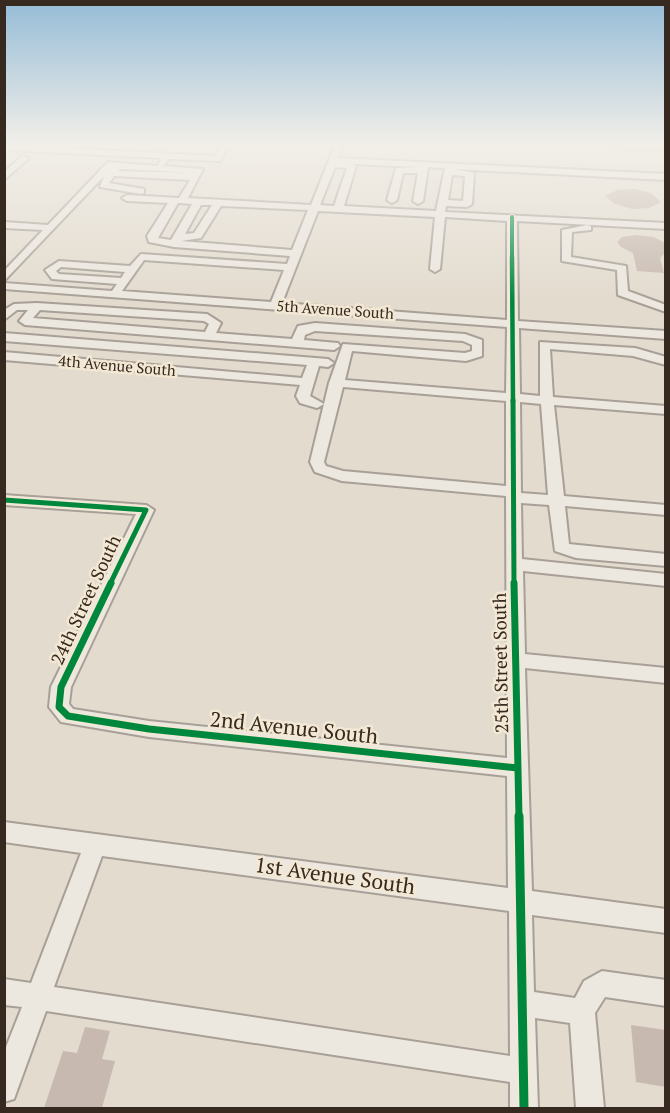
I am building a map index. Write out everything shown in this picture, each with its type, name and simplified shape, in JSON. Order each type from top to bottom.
[{"type":"street","points":[[4,278],[84,197]]},
{"type":"street","points":[[127,198],[136,197]]},
{"type":"street","points":[[182,197],[152,236],[153,240],[176,240],[297,253]]},
{"type":"street","points":[[193,197],[198,201],[666,226]]},
{"type":"street","points":[[275,306],[318,197]]},
{"type":"street","points":[[338,208],[342,197]]},
{"type":"street","points":[[389,211],[407,197]]},
{"type":"street","points":[[435,269],[440,214],[445,197]]},
{"type":"street","points":[[405,200],[467,204],[468,197]]},
{"type":"street","points":[[176,240],[198,201]]},
{"type":"street","points":[[176,240],[197,236],[219,202]]},
{"type":"street","name":"25th Street South","points":[[512,217],[514,564],[524,1108]]},
{"type":"street","points":[[4,225],[51,228]]},
{"type":"street","points":[[666,233],[584,228],[567,230],[566,259],[622,268],[622,293],[666,309]]},
{"type":"street","points":[[115,294],[141,257],[290,267]]},
{"type":"street","points":[[124,282],[56,277],[50,270],[59,264],[133,269]]},
{"type":"street","name":"5th Avenue South","points":[[4,286],[666,335]]},
{"type":"street","points":[[4,317],[14,307],[37,306],[207,318],[215,323],[209,336]]},
{"type":"street","points":[[6,347],[37,306]]},
{"type":"street","points":[[25,321],[247,339],[299,337],[340,347],[466,357],[478,353],[479,348],[478,343],[465,338],[315,327],[302,330],[299,337]]},
{"type":"street","points":[[666,361],[635,352],[544,345],[561,547],[576,552],[666,560]]},
{"type":"street","points":[[6,347],[239,357],[335,364]]},
{"type":"street","name":"4th Avenue South","points":[[6,347],[230,375],[307,382]]},
{"type":"street","points":[[340,347],[335,364],[336,383],[323,404],[317,462],[320,469],[328,474],[514,494],[557,501],[666,510]]},
{"type":"street","points":[[314,362],[304,400],[323,404]]},
{"type":"street","points":[[336,383],[666,410]]},
{"type":"street","name":"24th Street South","points":[[4,500],[146,510],[62,687],[58,707],[68,716]]},
{"type":"street","points":[[514,564],[666,580]]},
{"type":"street","points":[[516,660],[666,676]]},
{"type":"street","name":"2nd Avenue South","points":[[68,716],[148,729],[518,768]]},
{"type":"street","name":"1st Avenue South","points":[[4,832],[666,921]]},
{"type":"street","points":[[4,1089],[95,844]]},
{"type":"street","points":[[590,1108],[582,1012],[593,990],[602,984],[666,993]]},
{"type":"street","points":[[4,992],[523,1071]]},
{"type":"street","points":[[521,1003],[582,1012]]},
{"type":"building","points":[[606,197],[655,197],[661,202],[649,208],[632,209],[615,204]]},
{"type":"building","points":[[636,235],[653,237],[666,243],[666,252],[660,258],[664,273],[637,271],[633,253],[621,247],[617,242],[622,237]]},
{"type":"building","points":[[631,1025],[666,1030],[666,1087],[636,1082]]},
{"type":"building","points":[[85,1027],[110,1031],[102,1059],[115,1061],[102,1108],[44,1108],[63,1051],[77,1053]]},
{"type":"cycle path","points":[[512,217],[514,564],[524,1108]]},
{"type":"cycle path","points":[[4,500],[146,510],[61,687],[59,707],[68,716],[149,729],[518,768]]}]
